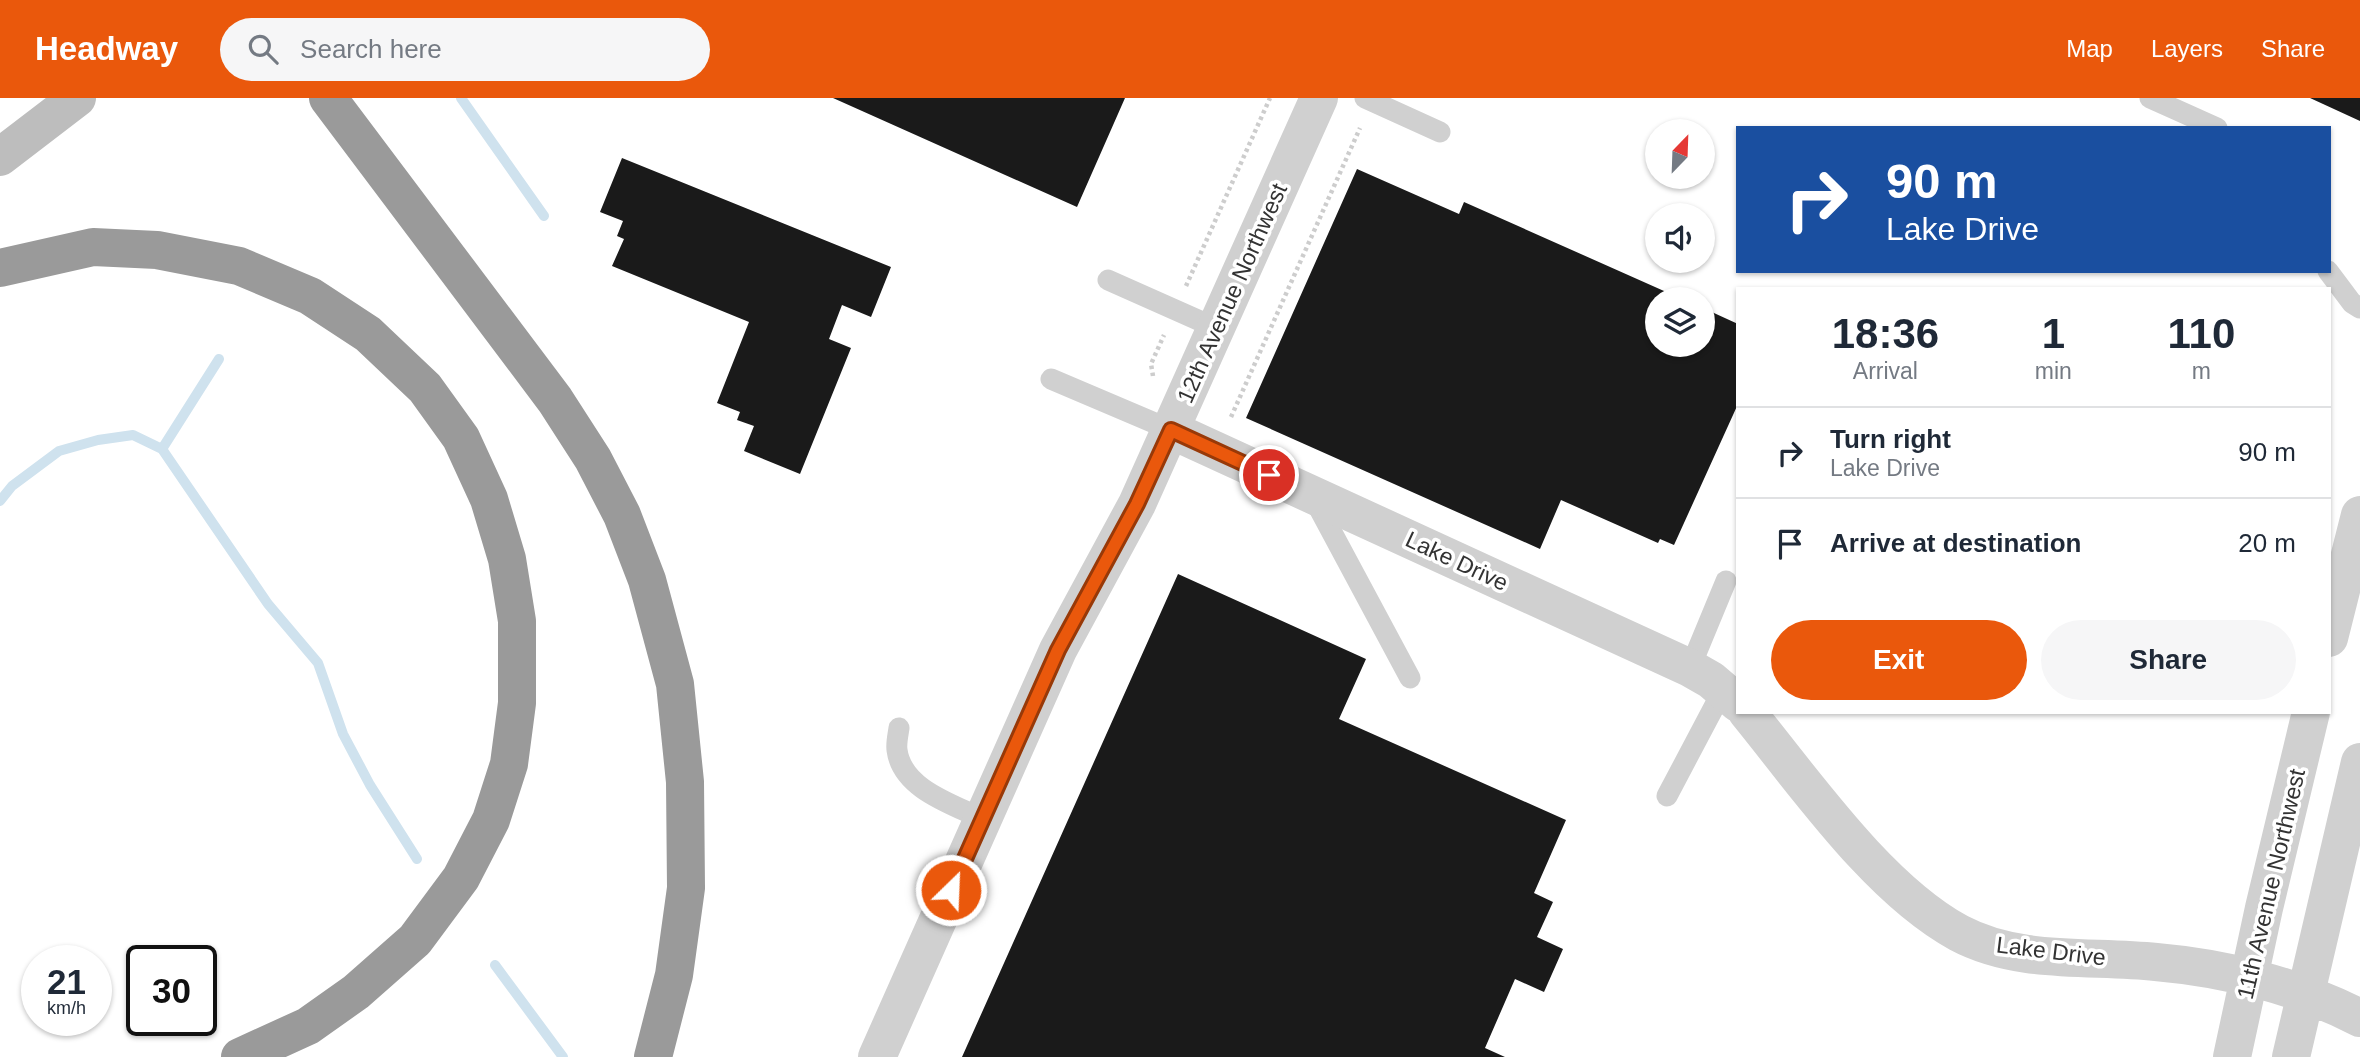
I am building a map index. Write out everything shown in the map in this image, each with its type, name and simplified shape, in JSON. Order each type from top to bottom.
[{"type":"highway","points":[[328,98],[555,400],[593,459],[617,504],[647,580],[675,684],[685,782],[685,888],[674,975],[653,1057]]},
{"type":"highway","points":[[0,268],[93,247],[157,250],[239,266],[310,296],[368,334],[425,388],[461,438],[489,499],[507,559],[517,621],[517,703],[509,764],[491,820],[461,878],[415,940],[356,992],[309,1026],[240,1057]]},
{"type":"main road","points":[[0,157],[77,98]]},
{"type":"street","name":"12th Avenue Northwest","points":[[877,1057],[1058,650],[1137,504],[1318,98]]},
{"type":"street","name":"Lake Drive","points":[[1171,430],[1690,667],[1736,702]]},
{"type":"street","points":[[2331,630],[2360,515]]},
{"type":"street","name":"Lake Drive","points":[[1746,714],[1878,868],[1927,914],[1961,934],[1991,946],[2028,954],[2158,962],[2249,978],[2305,995],[2360,1018]]},
{"type":"street","name":"11th Avenue Northwest","points":[[2232,1057],[2311,714]]},
{"type":"street","points":[[2291,1057],[2360,762]]},
{"type":"lane","points":[[2150,98],[2213,126]]},
{"type":"lane","points":[[1369,100],[1440,132]]},
{"type":"lane","points":[[2330,273],[2352,303],[2360,308]]},
{"type":"lane","points":[[1108,280],[1216,328]]},
{"type":"lane","points":[[1051,379],[1171,430]]},
{"type":"lane","points":[[1312,495],[1410,678]]},
{"type":"lane","points":[[1690,667],[1726,581]]},
{"type":"lane","points":[[1667,796],[1736,702]]},
{"type":"lane","points":[[899,728],[897,748],[902,768],[917,785],[983,819]]},
{"type":"path","points":[[1160,384],[1154,379],[1152,364],[1270,98]]},
{"type":"path","points":[[1231,416],[1369,100]]},
{"type":"building","points":[[833,98],[1125,98],[1077,207]]},
{"type":"building","points":[[2310,98],[2360,98],[2360,121]]},
{"type":"building","points":[[622,158],[891,267],[871,317],[842,305],[829,339],[851,348],[800,474],[744,451],[754,426],[737,420],[740,412],[717,403],[749,322],[612,266],[624,239],[617,236],[623,221],[600,212]]},
{"type":"building","points":[[1357,169],[1459,214],[1464,202],[1655,287],[1645,287],[1645,357],[1715,357],[1715,313],[1736,323],[1736,408],[1674,545],[1660,539],[1658,543],[1561,500],[1540,549],[1246,418]]},
{"type":"building","points":[[1178,574],[1366,659],[1339,719],[1566,820],[1534,893],[1553,902],[1537,937],[1563,949],[1544,992],[1515,979],[1485,1048],[1505,1057],[962,1057]]},
{"type":"waterway","points":[[461,98],[544,216]]},
{"type":"waterway","points":[[162,449],[219,359]]},
{"type":"waterway","points":[[0,501],[12,486],[59,451],[98,440],[133,435],[162,449],[268,604],[318,663],[343,734],[370,785],[417,859]]},
{"type":"waterway","points":[[495,965],[563,1057]]},
{"type":"route","points":[[951,890],[1058,650],[1137,504],[1171,430],[1269,475]]}]
